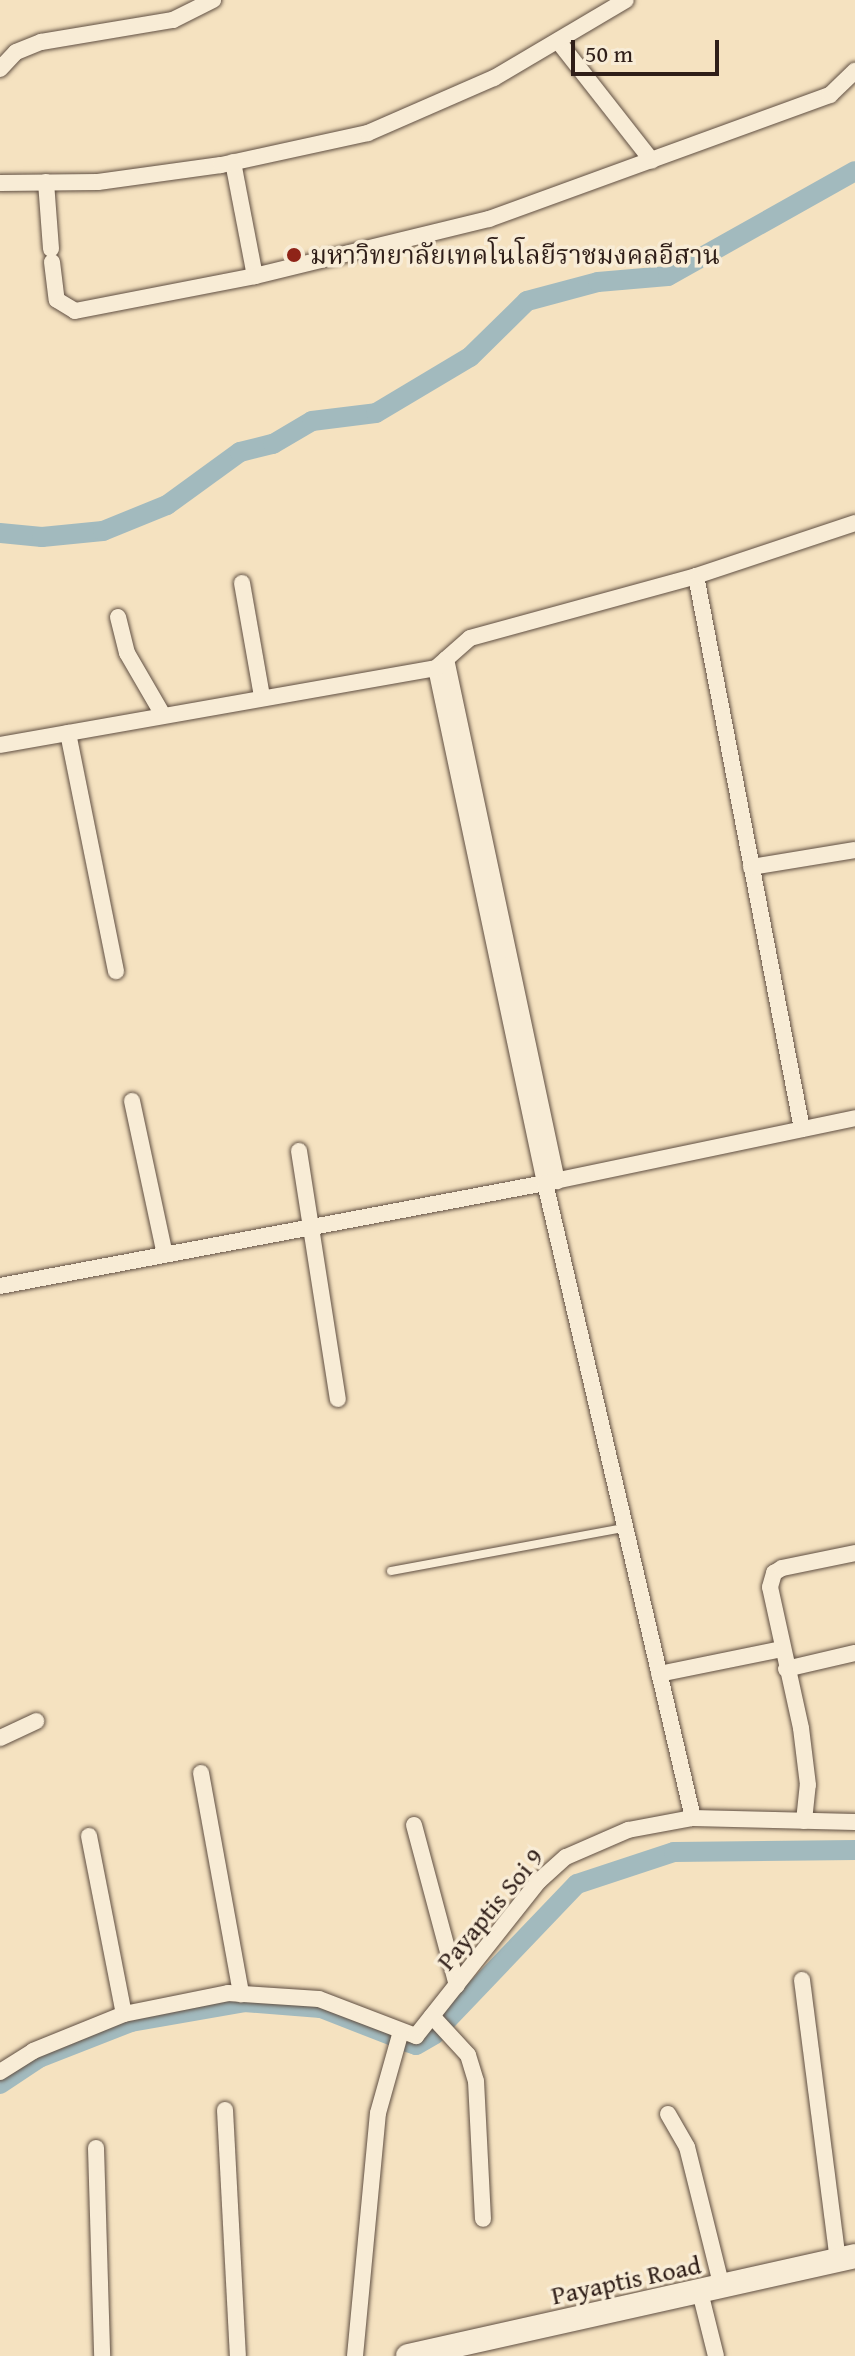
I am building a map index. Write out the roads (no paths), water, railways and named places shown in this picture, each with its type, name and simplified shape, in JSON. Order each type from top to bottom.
[{"type":"street","points":[[0,69],[16,52],[41,42],[173,20],[213,0]]},
{"type":"street","points":[[0,183],[98,182],[233,162],[368,133],[494,78],[626,0]]},
{"type":"street","points":[[558,41],[652,161]]},
{"type":"street","points":[[46,182],[57,300],[75,311],[255,276],[489,219],[830,95],[855,71]]},
{"type":"street","points":[[233,162],[255,276]]},
{"type":"street","points":[[0,745],[441,664],[470,638],[696,576],[855,523]]},
{"type":"street","points":[[696,576],[802,1129]]},
{"type":"street","points":[[242,583],[262,696]]},
{"type":"street","points":[[118,617],[127,653],[163,715]]},
{"type":"street","points":[[441,664],[624,1528],[693,1818]]},
{"type":"street","points":[[68,733],[116,971]]},
{"type":"street","points":[[751,867],[855,850]]},
{"type":"street","points":[[132,1101],[165,1255]]},
{"type":"street","points":[[0,1286],[551,1182],[855,1118]]},
{"type":"street","points":[[299,1151],[338,1399]]},
{"type":"street","points":[[804,1821],[808,1785],[801,1728],[770,1587],[774,1573],[798,1564],[855,1553]]},
{"type":"street","points":[[659,1674],[782,1649]]},
{"type":"street","points":[[786,1669],[855,1653]]},
{"type":"street","points":[[0,1738],[36,1721]]},
{"type":"street","points":[[201,1773],[241,1994]]},
{"type":"street","name":"Payaptis Soi 9","points":[[355,2356],[378,2113],[408,2034],[432,2016],[539,1881],[566,1857],[628,1830],[693,1818],[855,1822]]},
{"type":"street","points":[[414,1825],[457,1985]]},
{"type":"street","points":[[89,1836],[124,2014]]},
{"type":"street","points":[[802,1980],[846,2258]]},
{"type":"street","points":[[0,2072],[33,2051],[124,2014],[228,1993],[319,1999],[408,2034]]},
{"type":"street","points":[[432,2016],[468,2055],[476,2081],[483,2219]]},
{"type":"street","points":[[225,2110],[238,2356]]},
{"type":"street","points":[[668,2114],[687,2147],[711,2290],[716,2356]]},
{"type":"street","points":[[96,2148],[102,2356]]},
{"type":"street","name":"Payaptis Road","points":[[408,2356],[846,2258]]},
{"type":"lane","points":[[391,1571],[624,1528]]},
{"type":"waterway","points":[[0,533],[42,537],[103,531],[167,505],[240,452],[273,444],[312,421],[376,413],[470,357],[527,301],[598,282],[668,276],[855,171]]},
{"type":"waterway","points":[[445,2022],[577,1884],[674,1852],[855,1850]]},
{"type":"waterway","points":[[0,2084],[39,2058],[131,2022],[244,2002],[321,2008],[393,2036]]},
{"type":"waterway","points":[[407,2042],[416,2045],[435,2034]]},
{"type":"place","name":"มหาวิทยาลัยเทคโนโลยีราชมงคลอีสาน","points":[[294,255]]}]
